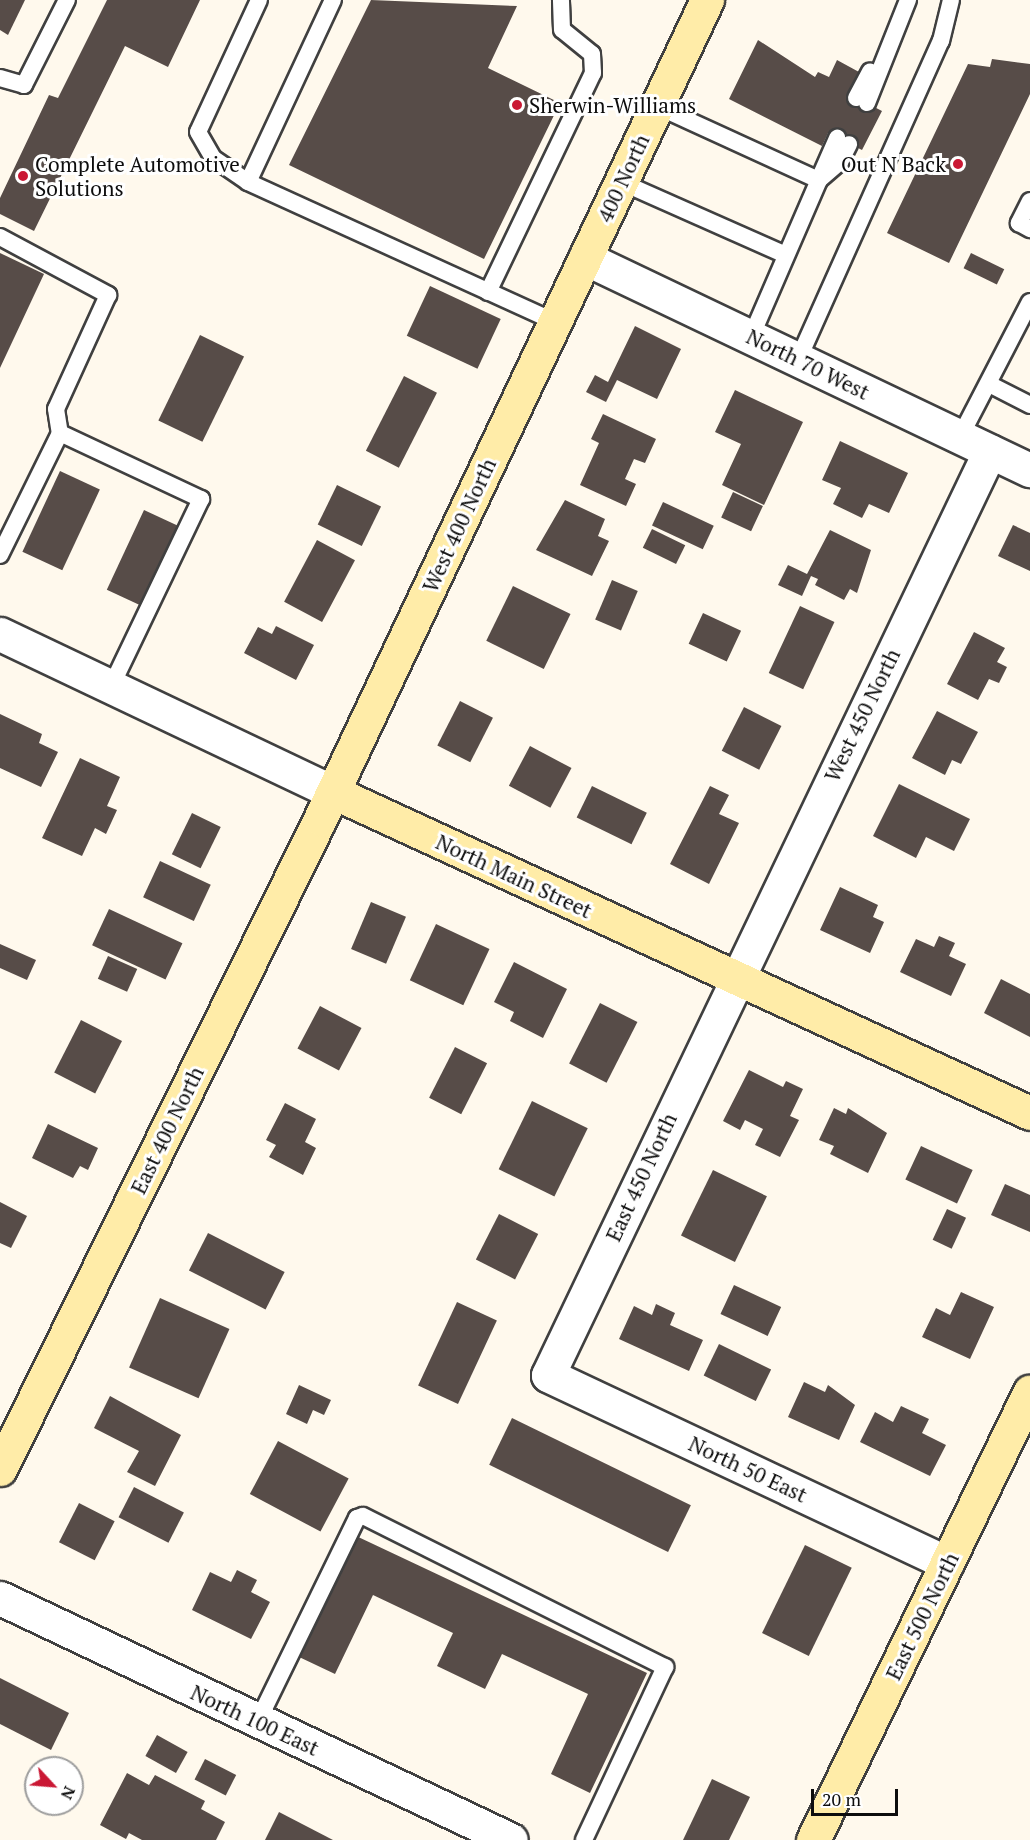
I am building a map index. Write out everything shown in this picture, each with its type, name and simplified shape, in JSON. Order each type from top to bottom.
[{"type":"main road","name":"400 North","points":[[585,258],[707,0]]},
{"type":"main road","name":"West 400 North","points":[[333,792],[585,258]]},
{"type":"main road","name":"North Main Street","points":[[333,792],[1030,1113]]},
{"type":"main road","name":"East 400 North","points":[[0,1469],[333,792]]},
{"type":"main road","name":"East 500 North","points":[[813,1840],[1030,1392]]},
{"type":"street","name":"North 70 West","points":[[585,258],[990,451],[1027,462]]},
{"type":"street","name":"West 450 North","points":[[734,978],[990,451]]},
{"type":"street","name":"North Main Street","points":[[0,634],[333,792]]},
{"type":"street","name":"East 450 North","points":[[548,1375],[734,978]]},
{"type":"street","name":"North 50 East","points":[[548,1375],[947,1563]]},
{"type":"street","name":"North 100 East","points":[[0,1598],[511,1840]]},
{"type":"lane","points":[[0,78],[24,85],[67,0]]},
{"type":"lane","points":[[259,0],[198,132],[213,158],[248,182],[555,322]]},
{"type":"lane","points":[[248,182],[333,0]]},
{"type":"lane","points":[[488,292],[593,73],[592,54],[562,30],[561,0]]},
{"type":"lane","points":[[862,100],[882,66],[908,0]]},
{"type":"lane","points":[[798,360],[941,41],[951,0]]},
{"type":"lane","points":[[657,106],[819,180]]},
{"type":"lane","points":[[751,337],[819,180],[840,162],[843,141]]},
{"type":"lane","points":[[621,182],[786,255]]},
{"type":"lane","points":[[1025,226],[1030,201]]},
{"type":"lane","points":[[0,237],[108,295],[56,409],[60,433],[0,555]]},
{"type":"lane","points":[[960,437],[1030,302]]},
{"type":"lane","points":[[989,384],[1030,405]]},
{"type":"lane","points":[[60,433],[201,499],[111,687]]},
{"type":"lane","points":[[258,1721],[357,1518],[363,1516],[665,1667],[584,1840]]},
{"type":"building","points":[[0,0],[25,0],[8,35],[0,30]]},
{"type":"building","points":[[107,0],[200,0],[168,67],[125,46],[34,231],[0,214],[0,198],[49,95],[58,98]]},
{"type":"building","points":[[371,0],[517,6],[488,68],[560,103],[484,259],[289,165]]},
{"type":"building","points":[[758,40],[815,77],[818,72],[829,77],[837,60],[859,72],[849,94],[882,111],[862,150],[828,133],[822,146],[729,99]]},
{"type":"building","name":"Out N Back","points":[[992,59],[1030,64],[1030,94],[949,263],[887,233],[968,64],[990,67]]},
{"type":"building","points":[[0,253],[44,274],[0,368]]},
{"type":"building","points":[[971,253],[1004,269],[997,284],[964,268]]},
{"type":"building","points":[[430,286],[501,319],[477,369],[407,336]]},
{"type":"building","points":[[635,326],[681,349],[657,399],[617,380],[606,402],[586,392],[595,375],[608,382]]},
{"type":"building","points":[[200,335],[244,356],[202,442],[158,420]]},
{"type":"building","points":[[404,376],[437,393],[399,468],[366,451]]},
{"type":"building","points":[[735,390],[803,422],[764,505],[722,485],[741,444],[715,432]]},
{"type":"building","points":[[603,414],[656,439],[645,463],[634,459],[625,479],[636,484],[626,506],[580,485],[599,443],[591,439]]},
{"type":"building","points":[[840,441],[908,473],[889,513],[869,504],[862,518],[833,504],[841,488],[822,480]]},
{"type":"building","points":[[60,471],[100,490],[62,570],[22,552]]},
{"type":"building","points":[[337,485],[381,506],[362,546],[318,525]]},
{"type":"building","points":[[733,492],[763,506],[751,531],[721,517]]},
{"type":"building","points":[[565,500],[605,519],[598,536],[609,541],[592,576],[536,550]]},
{"type":"building","points":[[663,502],[714,526],[703,549],[652,526]]},
{"type":"building","points":[[144,510],[184,529],[147,608],[107,590]]},
{"type":"building","points":[[1013,525],[1030,533],[1030,571],[998,556]]},
{"type":"building","points":[[652,529],[685,545],[676,564],[643,548]]},
{"type":"building","points":[[830,530],[871,550],[857,593],[850,589],[844,600],[815,585],[818,579],[811,576],[802,596],[778,585],[788,565],[807,574]]},
{"type":"building","points":[[317,540],[355,560],[322,622],[284,602]]},
{"type":"building","points":[[612,580],[638,591],[621,631],[595,620]]},
{"type":"building","points":[[513,586],[571,614],[544,669],[486,641]]},
{"type":"building","points":[[800,606],[834,622],[803,689],[769,673]]},
{"type":"building","points":[[703,613],[741,631],[727,662],[689,644]]},
{"type":"building","points":[[276,626],[314,645],[296,680],[244,653],[258,627],[272,634]]},
{"type":"building","points":[[974,632],[1005,648],[997,662],[1007,667],[999,683],[989,679],[978,700],[947,684]]},
{"type":"building","points":[[460,701],[493,718],[470,762],[437,746]]},
{"type":"building","points":[[744,707],[781,726],[759,770],[722,751]]},
{"type":"building","points":[[937,711],[978,732],[961,764],[952,760],[945,775],[912,758]]},
{"type":"building","points":[[0,714],[42,734],[39,743],[58,752],[41,787],[0,768]]},
{"type":"building","points":[[530,746],[571,768],[550,808],[509,786]]},
{"type":"building","points":[[80,758],[120,777],[107,806],[117,810],[106,834],[95,828],[82,856],[42,838]]},
{"type":"building","points":[[899,784],[970,819],[954,851],[926,837],[916,858],[873,836]]},
{"type":"building","points":[[592,786],[647,813],[631,844],[577,817]]},
{"type":"building","points":[[710,786],[729,795],[719,814],[739,823],[709,884],[670,864]]},
{"type":"building","points":[[192,813],[221,827],[201,868],[172,854]]},
{"type":"building","points":[[160,861],[211,885],[194,921],[143,897]]},
{"type":"building","points":[[840,887],[878,905],[873,917],[884,922],[870,953],[820,930]]},
{"type":"building","points":[[371,902],[406,917],[386,964],[351,949]]},
{"type":"building","points":[[109,909],[182,943],[166,979],[92,945]]},
{"type":"building","points":[[436,924],[489,949],[463,1005],[410,980]]},
{"type":"building","points":[[939,936],[955,943],[949,956],[966,964],[951,996],[900,972],[916,939],[934,947]]},
{"type":"building","points":[[0,944],[36,960],[27,980],[0,968]]},
{"type":"building","points":[[108,956],[137,969],[127,992],[98,979]]},
{"type":"building","points":[[514,962],[567,989],[543,1038],[510,1021],[514,1012],[494,1002]]},
{"type":"building","points":[[1001,979],[1030,994],[1030,1037],[984,1013]]},
{"type":"building","points":[[600,1003],[637,1022],[607,1083],[569,1064]]},
{"type":"building","points":[[320,1006],[361,1028],[339,1070],[297,1048]]},
{"type":"building","points":[[81,1020],[122,1041],[95,1093],[54,1073]]},
{"type":"building","points":[[455,1047],[487,1063],[461,1114],[429,1098]]},
{"type":"building","points":[[749,1070],[783,1087],[786,1081],[803,1089],[790,1116],[799,1120],[780,1157],[755,1145],[763,1129],[745,1120],[740,1130],[723,1121]]},
{"type":"building","points":[[532,1101],[588,1128],[554,1196],[499,1169]]},
{"type":"building","points":[[285,1103],[316,1119],[305,1142],[316,1148],[303,1175],[269,1157],[276,1145],[266,1140]]},
{"type":"building","points":[[834,1108],[846,1114],[848,1108],[887,1133],[868,1173],[830,1154],[834,1146],[819,1140]]},
{"type":"building","points":[[48,1124],[98,1148],[88,1170],[80,1166],[73,1178],[32,1158]]},
{"type":"building","points":[[921,1146],[973,1170],[957,1204],[905,1180]]},
{"type":"building","points":[[713,1170],[767,1196],[735,1262],[681,1236]]},
{"type":"building","points":[[1005,1184],[1030,1195],[1030,1232],[991,1215]]},
{"type":"building","points":[[0,1202],[27,1216],[11,1248],[0,1243]]},
{"type":"building","points":[[947,1209],[966,1218],[952,1249],[933,1240]]},
{"type":"building","points":[[499,1214],[538,1234],[515,1279],[476,1259]]},
{"type":"building","points":[[208,1233],[285,1272],[266,1309],[189,1270]]},
{"type":"building","points":[[734,1285],[781,1307],[768,1336],[720,1314]]},
{"type":"building","points":[[961,1292],[994,1307],[970,1359],[922,1337],[936,1308],[950,1315]]},
{"type":"building","points":[[160,1298],[229,1329],[199,1398],[129,1367]]},
{"type":"building","points":[[457,1302],[497,1321],[458,1404],[418,1385]]},
{"type":"building","points":[[656,1304],[675,1313],[670,1325],[703,1340],[689,1371],[619,1339],[634,1306],[652,1315]]},
{"type":"building","points":[[719,1344],[771,1369],[756,1401],[704,1375]]},
{"type":"building","points":[[804,1382],[825,1392],[828,1385],[855,1405],[839,1440],[788,1417]]},
{"type":"building","points":[[299,1385],[331,1400],[324,1415],[313,1410],[307,1424],[286,1414]]},
{"type":"building","points":[[110,1396],[181,1435],[155,1486],[127,1472],[139,1451],[94,1428]]},
{"type":"building","points":[[901,1406],[929,1419],[922,1433],[946,1445],[930,1476],[860,1442],[875,1412],[893,1422]]},
{"type":"building","points":[[512,1418],[691,1505],[668,1552],[489,1465]]},
{"type":"building","points":[[278,1441],[349,1479],[320,1532],[250,1494]]},
{"type":"building","points":[[134,1487],[184,1512],[168,1543],[119,1517]]},
{"type":"building","points":[[79,1503],[115,1521],[95,1560],[59,1542]]},
{"type":"building","points":[[354,1535],[647,1673],[590,1793],[551,1774],[588,1694],[502,1654],[485,1689],[437,1666],[453,1633],[373,1595],[335,1674],[297,1656]]},
{"type":"building","points":[[805,1545],[852,1568],[809,1656],[762,1633]]},
{"type":"building","points":[[237,1570],[257,1580],[251,1592],[270,1602],[251,1639],[192,1610],[210,1572],[231,1582]]},
{"type":"building","points":[[0,1678],[69,1713],[51,1750],[0,1724]]},
{"type":"building","points":[[157,1735],[188,1752],[176,1773],[145,1756]]},
{"type":"building","points":[[205,1759],[236,1775],[226,1795],[195,1779]]},
{"type":"building","points":[[127,1773],[149,1785],[155,1775],[205,1801],[201,1809],[225,1822],[216,1840],[142,1840],[129,1833],[126,1839],[100,1825]]},
{"type":"building","points":[[712,1779],[750,1797],[729,1840],[683,1840]]},
{"type":"building","points":[[279,1812],[333,1840],[265,1840]]},
{"type":"place","name":"Sherwin-Williams","points":[[517,105]]},
{"type":"place","name":"Out N Back","points":[[958,164]]},
{"type":"place","name":"Complete Automotive Solutions","points":[[23,176]]}]
